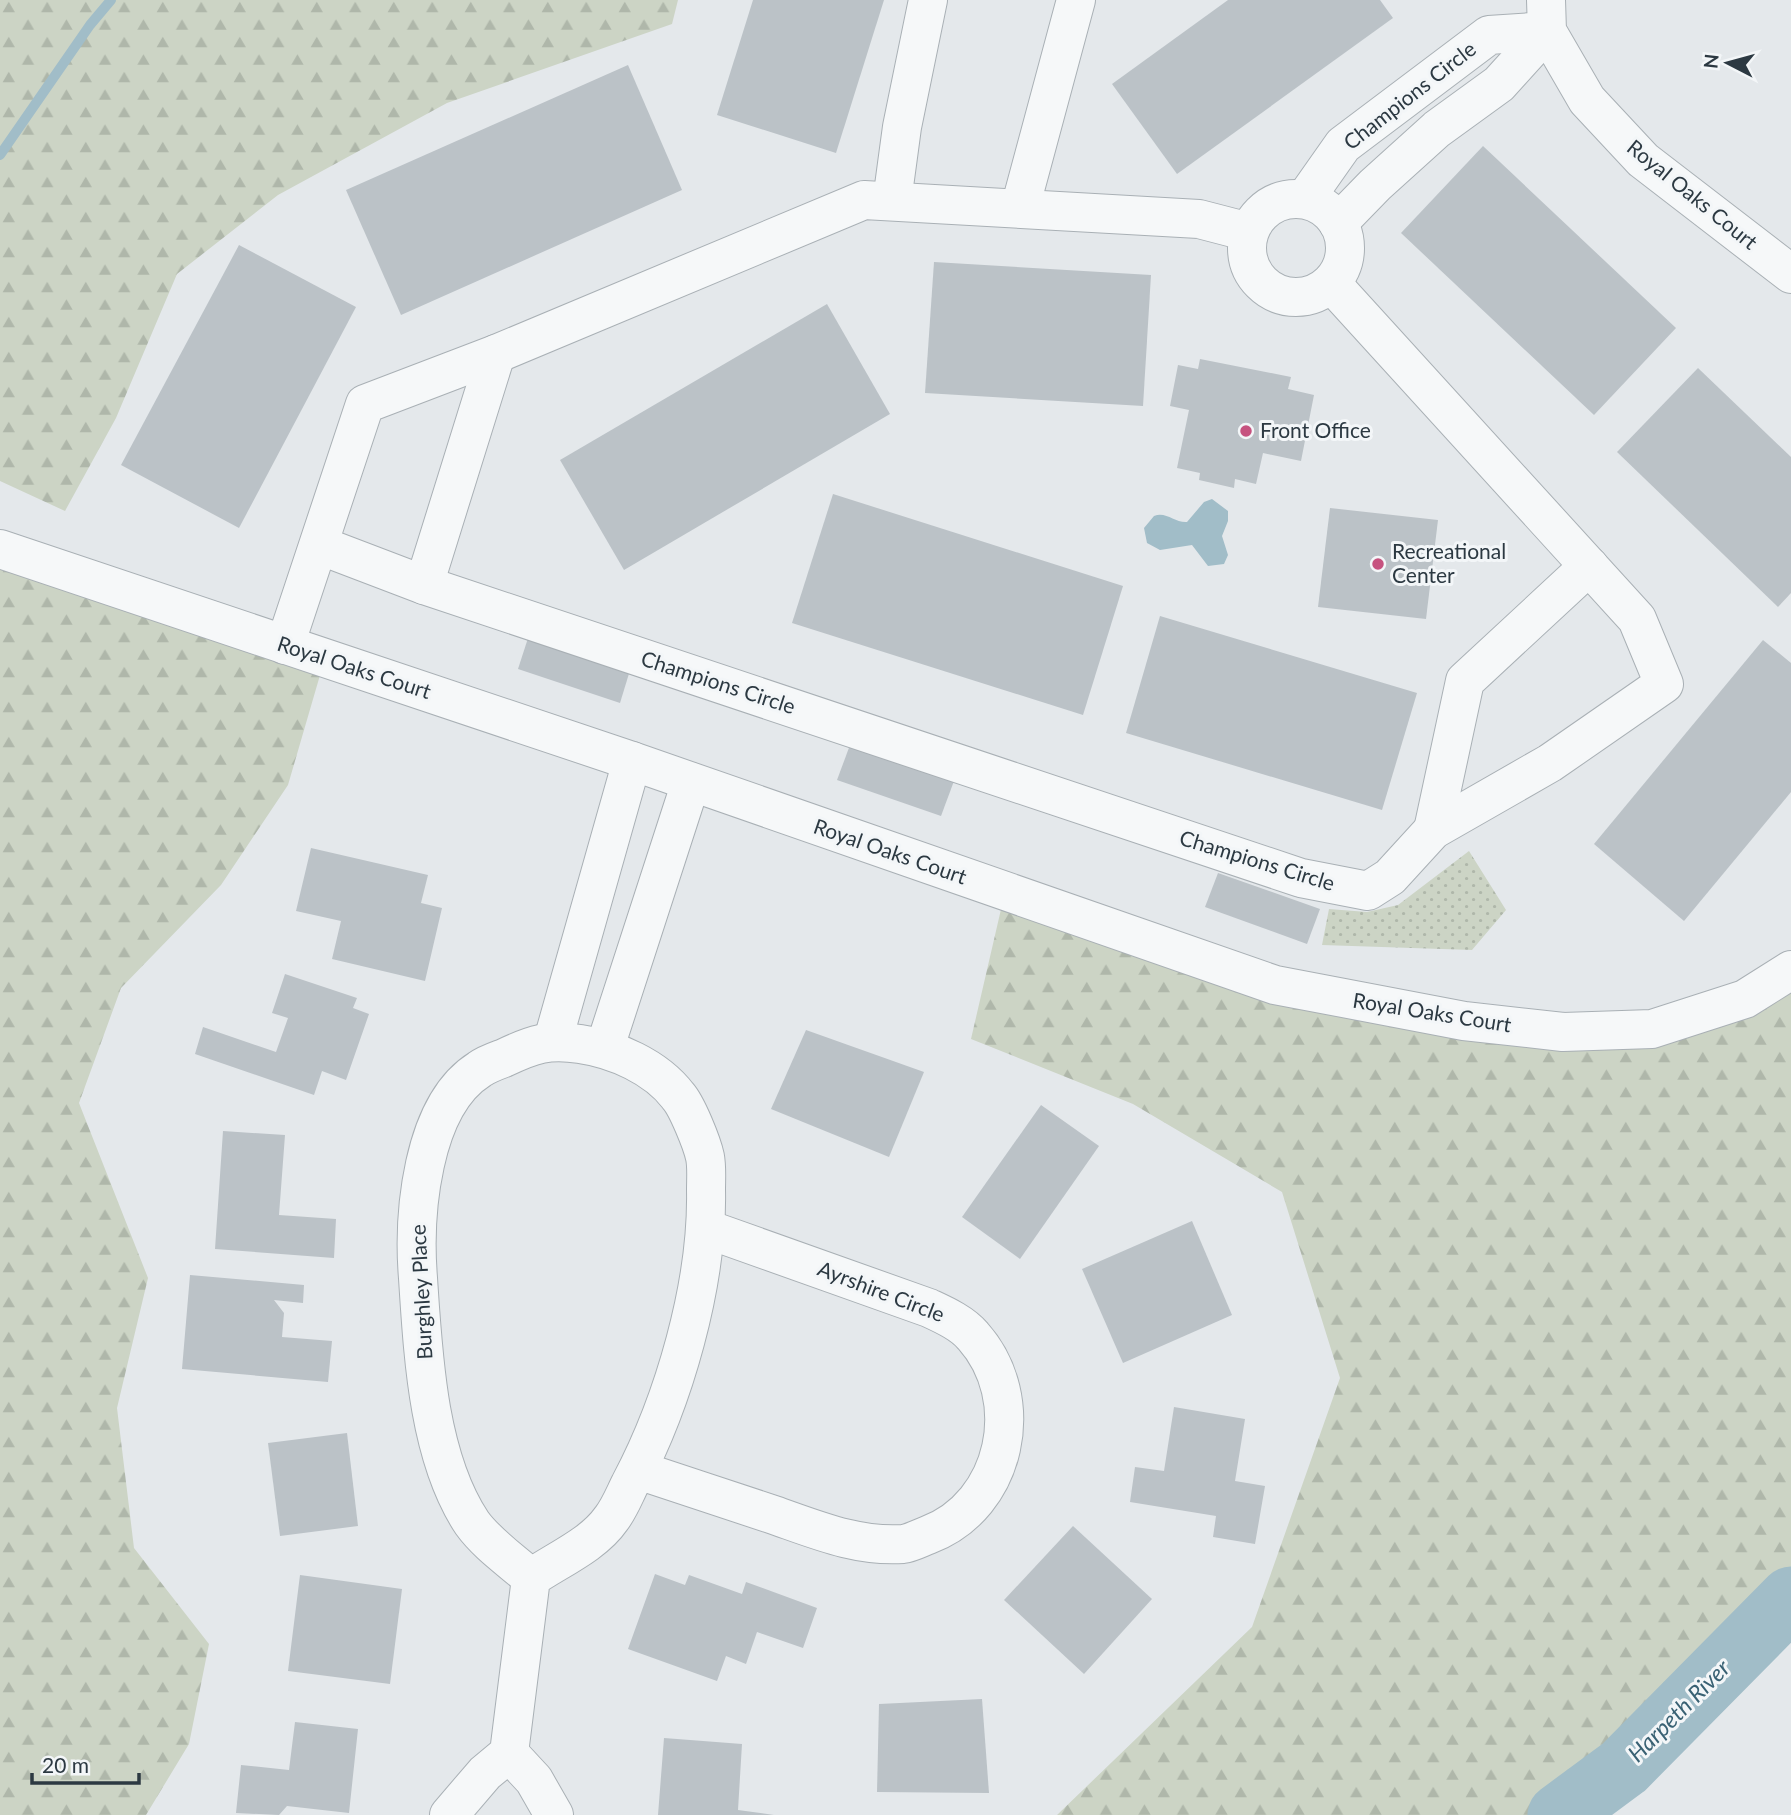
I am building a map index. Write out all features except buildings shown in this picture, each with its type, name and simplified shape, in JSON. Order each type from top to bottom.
[{"type":"street","points":[[892,201],[902,127],[928,0]]},
{"type":"street","points":[[1020,208],[1076,0]]},
{"type":"street","name":"Champions Circle","points":[[1305,199],[1343,145],[1489,35],[1547,16]]},
{"type":"street","name":"Champions Circle","points":[[1338,223],[1437,129],[1499,84],[1547,16]]},
{"type":"street","name":"Royal Oaks Court","points":[[1547,16],[1587,100],[1643,160],[1791,274]]},
{"type":"street","points":[[1291,199],[1305,199],[1318,204],[1338,223],[1345,255],[1331,283],[1308,296],[1295,298],[1270,290],[1252,271],[1247,245],[1249,232],[1265,209],[1291,199]]},
{"type":"street","points":[[285,645],[365,404],[496,354],[864,200],[1199,219],[1249,232]]},
{"type":"street","name":"Champions Circle","points":[[319,545],[424,585],[1301,878],[1368,891],[1390,877],[1433,831],[1550,763],[1664,684],[1637,619],[1331,283]]},
{"type":"street","points":[[424,585],[496,354]]},
{"type":"street","name":"Royal Oaks Court","points":[[0,550],[632,761],[1275,985],[1464,1021],[1563,1032],[1652,1029],[1745,999],[1791,970]]},
{"type":"street","points":[[1433,831],[1465,681],[1589,566]]},
{"type":"street","points":[[553,1040],[632,761]]},
{"type":"street","points":[[605,1047],[691,782]]},
{"type":"street","name":"Burghley Place","points":[[553,1040],[605,1047],[645,1067],[679,1096],[705,1158],[707,1229],[695,1293],[664,1412],[638,1470],[613,1517],[601,1532],[531,1578],[473,1524],[451,1478],[438,1436],[422,1354],[417,1271],[419,1186],[426,1150],[457,1091],[468,1079],[479,1069],[516,1052],[553,1040]]},
{"type":"street","name":"Ayrshire Circle","points":[[638,1470],[856,1543],[906,1544],[946,1529],[972,1508],[1001,1457],[1006,1428],[999,1378],[974,1336],[954,1320],[929,1308],[707,1229]]},
{"type":"street","points":[[449,1815],[485,1773],[509,1753],[531,1578]]},
{"type":"street","points":[[509,1753],[534,1780],[554,1815]]},
{"type":"green space","points":[[0,0],[678,0],[672,24],[447,103],[278,195],[177,274],[116,418],[65,511],[0,481]]},
{"type":"green space","points":[[0,549],[325,658],[288,785],[221,885],[121,988],[79,1103],[148,1278],[117,1408],[134,1548],[209,1644],[189,1744],[146,1815],[0,1815]]},
{"type":"green space","points":[[1469,851],[1506,910],[1472,950],[1322,945],[1329,909],[1367,912],[1398,905]]},
{"type":"green space","points":[[1005,892],[1275,985],[1652,1029],[1791,970],[1791,1598],[1624,1767],[1559,1815],[1057,1815],[1252,1627],[1340,1378],[1282,1192],[1133,1104],[971,1039]]},
{"type":"water","points":[[1212,499],[1228,511],[1228,521],[1222,536],[1228,555],[1224,564],[1208,566],[1192,545],[1160,550],[1147,543],[1144,528],[1154,516],[1163,515],[1187,522],[1204,502]]},
{"type":"waterway","points":[[0,155],[90,25],[111,0]]},
{"type":"waterway","name":"Harpeth River","points":[[1559,1815],[1624,1767],[1791,1598]]},
{"type":"place","name":"Front Office","points":[[1246,431]]},
{"type":"place","name":"Recreational Center","points":[[1378,564]]}]
